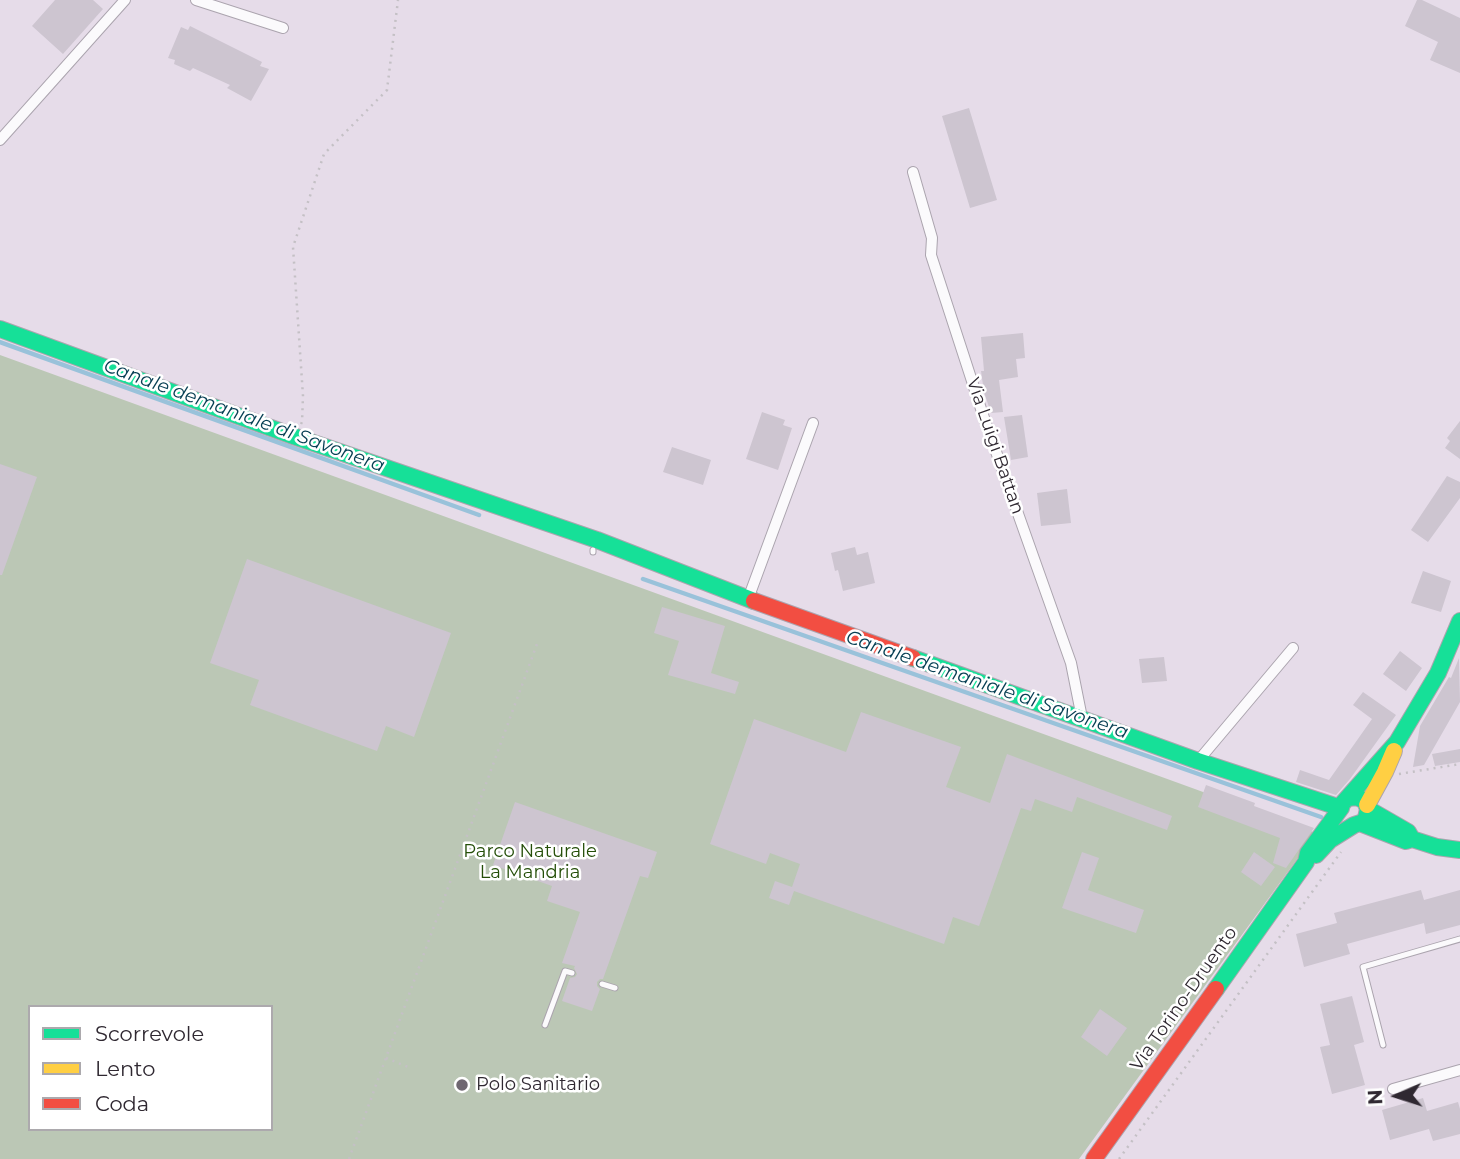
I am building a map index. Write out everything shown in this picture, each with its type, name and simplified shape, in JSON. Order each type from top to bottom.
[{"type":"street","points":[[0,140],[125,0]]},
{"type":"street","points":[[196,0],[283,28]]},
{"type":"street","name":"Via Luigi Battan","points":[[913,172],[932,238],[931,255],[983,415],[1071,663],[1082,718]]},
{"type":"street","points":[[0,329],[293,436],[484,501],[575,544],[598,547],[631,564],[707,583],[1193,759],[1344,803],[1361,798],[1362,815]]},
{"type":"street","points":[[748,599],[813,423]]},
{"type":"street","name":"Via Torino-Druento","points":[[1306,862],[1362,815],[1397,743],[1438,673],[1460,621]]},
{"type":"street","points":[[1193,759],[1293,648]]},
{"type":"street","name":"Via Torino-Druento","points":[[1094,1159],[1306,862],[1308,853],[1344,803],[1397,743]]},
{"type":"street","points":[[1344,803],[1340,813],[1345,821],[1362,815],[1408,832],[1412,839],[1437,847],[1460,850]]},
{"type":"street","points":[[1392,1089],[1460,1070]]},
{"type":"lane","points":[[1383,1045],[1363,967],[1460,939]]},
{"type":"lane","points":[[545,1024],[565,971],[572,974]]},
{"type":"lane","points":[[602,984],[615,988]]},
{"type":"path","points":[[293,436],[302,422],[303,396],[293,247],[324,154],[387,90],[398,0]]},
{"type":"path","points":[[349,1159],[537,644]]},
{"type":"path","points":[[1385,772],[1390,776],[1460,764]]},
{"type":"path","points":[[1119,1159],[1344,849]]},
{"type":"path","points":[[386,1058],[408,1067]]},
{"type":"green space","name":"Parco Naturale La Mandria","points":[[0,355],[1316,833],[1079,1159],[0,1159]]},
{"type":"building","points":[[55,0],[93,0],[103,9],[63,54],[32,26]]},
{"type":"building","points":[[1417,0],[1460,18],[1460,73],[1430,60],[1438,42],[1405,26]]},
{"type":"building","points":[[190,26],[262,62],[260,66],[269,69],[251,101],[227,88],[230,85],[193,68],[190,71],[174,64],[175,60],[168,58],[181,27],[188,30]]},
{"type":"building","points":[[969,108],[997,200],[970,208],[942,116]]},
{"type":"building","points":[[1023,333],[1025,358],[1016,359],[1018,377],[999,380],[1003,412],[991,413],[981,371],[984,371],[981,337]]},
{"type":"building","points":[[762,412],[785,420],[783,425],[792,428],[778,470],[746,459]]},
{"type":"building","points":[[1022,415],[1028,457],[1011,460],[1004,417]]},
{"type":"building","points":[[1460,421],[1460,459],[1445,448],[1450,441],[1447,438]]},
{"type":"building","points":[[672,447],[711,460],[703,485],[663,472]]},
{"type":"building","points":[[0,464],[37,477],[2,575],[0,575]]},
{"type":"building","points":[[1447,476],[1460,482],[1460,498],[1428,542],[1411,530]]},
{"type":"building","points":[[1067,489],[1071,523],[1041,526],[1037,493]]},
{"type":"building","points":[[855,547],[857,555],[868,552],[875,583],[843,591],[831,553]]},
{"type":"building","points":[[247,559],[451,633],[414,737],[386,726],[377,751],[250,705],[259,680],[210,663]]},
{"type":"building","points":[[1423,571],[1451,581],[1441,612],[1411,603]]},
{"type":"building","points":[[662,607],[725,626],[711,673],[739,682],[735,694],[668,675],[679,641],[654,633]]},
{"type":"building","points":[[1400,651],[1422,668],[1406,691],[1383,674]]},
{"type":"building","points":[[1164,657],[1167,681],[1142,683],[1139,659]]},
{"type":"building","points":[[1459,658],[1460,702],[1424,765],[1413,767],[1420,726],[1449,677],[1451,678]]},
{"type":"building","points":[[1363,692],[1396,715],[1350,779],[1336,795],[1296,782],[1300,770],[1329,780],[1372,719],[1353,705]]},
{"type":"building","points":[[861,712],[961,747],[946,787],[990,803],[1007,754],[1172,816],[1167,830],[1077,797],[1072,812],[1035,799],[1031,811],[1021,808],[979,926],[953,917],[944,944],[794,891],[789,905],[769,898],[775,881],[792,887],[800,864],[770,853],[766,864],[710,844],[754,719],[846,752]]},
{"type":"building","points":[[1460,749],[1460,762],[1435,766],[1432,754]]},
{"type":"building","points":[[1206,785],[1314,828],[1286,868],[1273,863],[1280,838],[1198,807]]},
{"type":"building","points":[[515,802],[657,852],[648,878],[640,876],[603,979],[597,982],[600,989],[592,1011],[562,1001],[570,978],[577,974],[575,966],[562,963],[580,912],[547,901],[552,886],[493,865]]},
{"type":"building","points":[[1082,852],[1099,858],[1088,890],[1144,910],[1136,933],[1062,908]]},
{"type":"building","points":[[1254,852],[1275,867],[1261,886],[1241,872]]},
{"type":"building","points":[[1421,890],[1424,900],[1460,890],[1460,925],[1426,934],[1424,923],[1347,944],[1350,954],[1304,967],[1296,934],[1337,923],[1334,913]]},
{"type":"building","points":[[1352,996],[1364,1042],[1354,1045],[1365,1085],[1332,1094],[1320,1047],[1330,1045],[1320,1004]]},
{"type":"building","points":[[1100,1009],[1127,1028],[1107,1056],[1081,1037]]},
{"type":"building","points":[[1423,1098],[1427,1111],[1458,1102],[1460,1134],[1433,1141],[1429,1129],[1390,1140],[1382,1110]]},
{"type":"waterway","name":"Canale demaniale di Savonera","points":[[0,342],[479,515]]},
{"type":"waterway","name":"Canale demaniale di Savonera","points":[[643,579],[1321,817]]},
{"type":"traffic: fast","points":[[0,329],[293,436],[597,540],[754,601]]},
{"type":"traffic: fast","points":[[1216,989],[1306,862],[1308,853],[1342,804],[1397,742],[1438,673],[1460,621]]},
{"type":"traffic: fast","points":[[913,658],[1198,761],[1341,808]]},
{"type":"traffic: fast","points":[[1316,855],[1330,840],[1366,818],[1368,809],[1365,801],[1357,797],[1348,798]]},
{"type":"traffic: fast","points":[[1368,809],[1408,832],[1412,839]]},
{"type":"traffic: fast","points":[[1360,823],[1406,841],[1412,839],[1437,847],[1460,850]]},
{"type":"traffic: slow","points":[[1367,805],[1394,751]]},
{"type":"traffic: jam","points":[[754,601],[913,658]]},
{"type":"traffic: jam","points":[[1094,1159],[1216,989]]},
{"type":"place","name":"Polo Sanitario","points":[[462,1085]]}]
